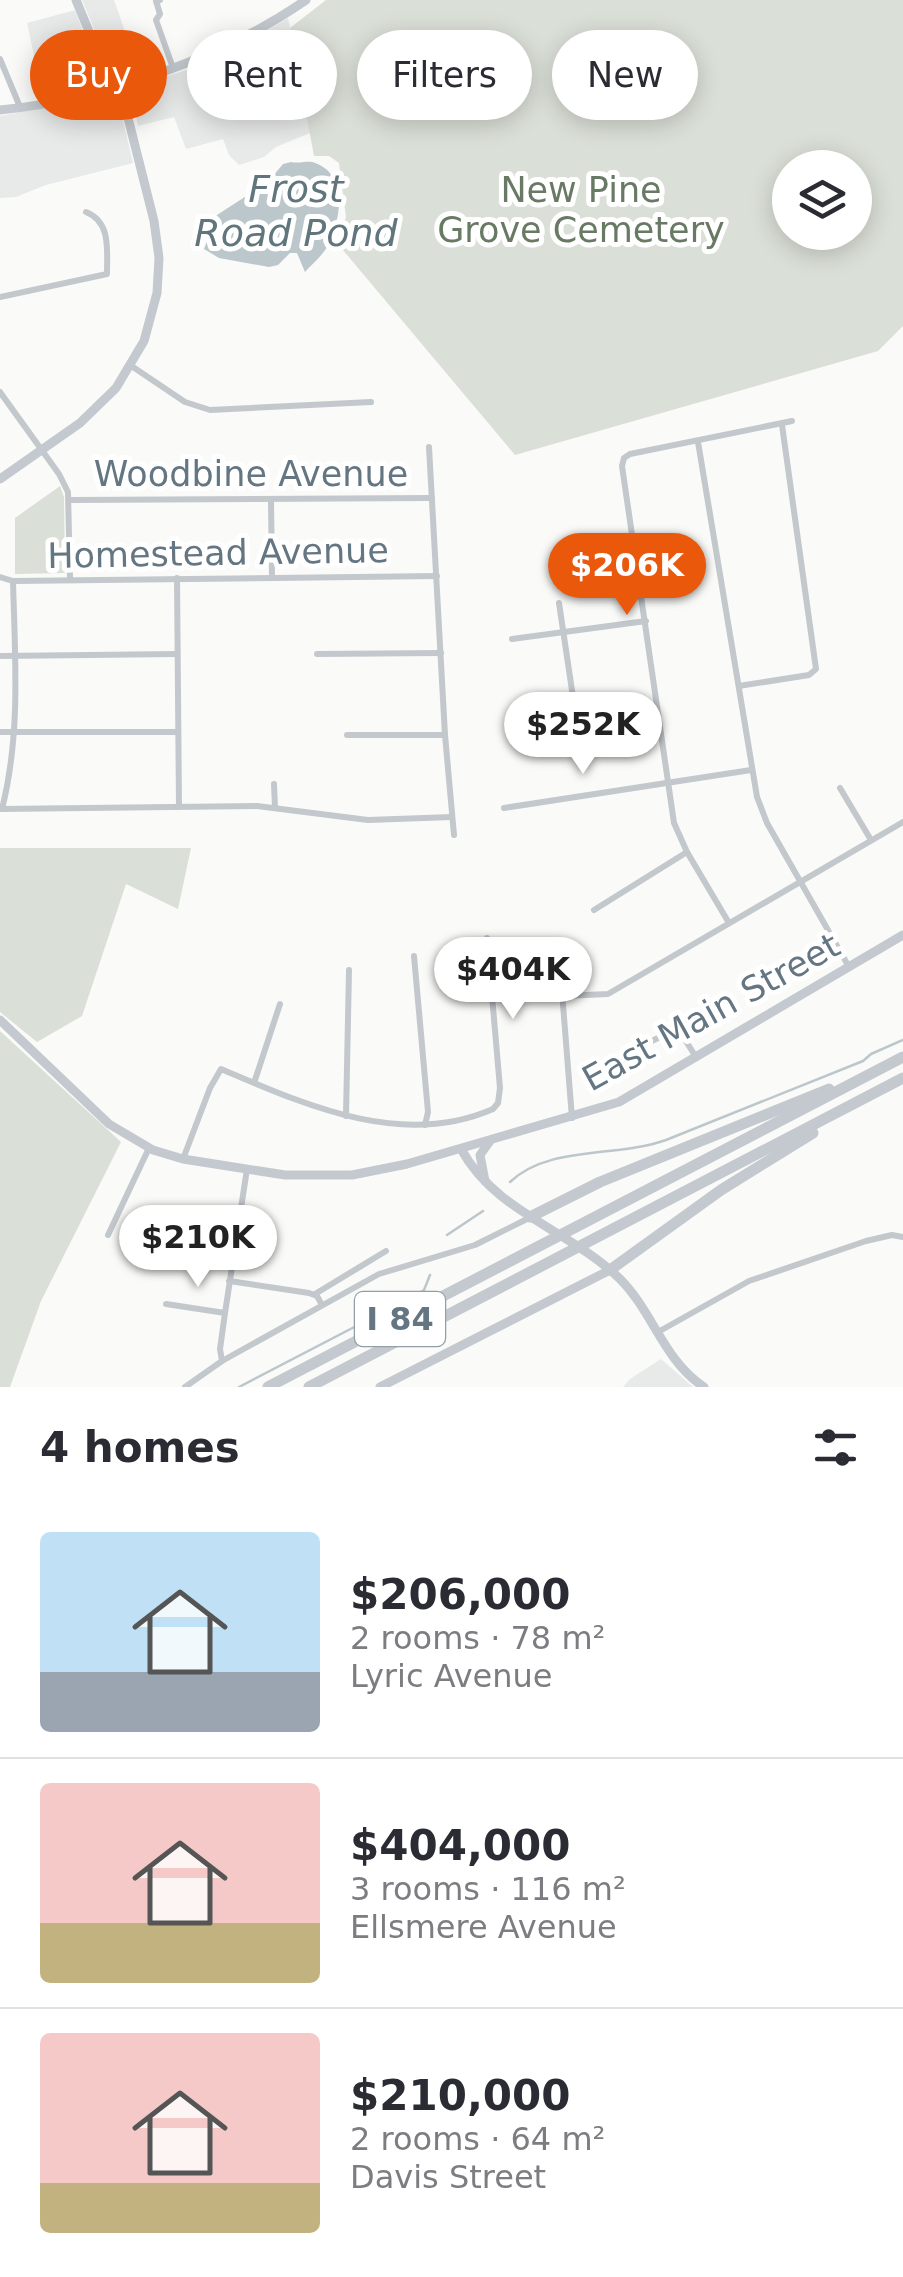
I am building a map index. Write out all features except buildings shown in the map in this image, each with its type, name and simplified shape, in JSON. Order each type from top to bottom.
[{"type":"highway","name":"I 84","points":[[268,1387],[903,1057]]},
{"type":"highway","name":"I 84","points":[[309,1387],[903,1078]]},
{"type":"highway","points":[[530,1217],[632,1168],[818,1092],[845,1087]]},
{"type":"highway","points":[[610,1270],[736,1180],[838,1120],[854,1104]]},
{"type":"main road","points":[[76,0],[90,30]]},
{"type":"main road","points":[[167,70],[238,40],[292,4],[306,0]]},
{"type":"main road","points":[[0,110],[30,106]]},
{"type":"main road","points":[[0,478],[96,409],[130,365],[151,321],[159,258],[154,221],[129,120]]},
{"type":"main road","name":"East Main Street","points":[[0,1020],[102,1118],[149,1148],[183,1159],[247,1169],[308,1176],[352,1175],[461,1149],[629,1098],[903,934]]},
{"type":"main road","points":[[486,1184],[480,1155],[490,1140]]},
{"type":"main road","points":[[461,1149],[486,1184],[610,1270],[637,1298],[679,1367],[704,1387]]},
{"type":"main road","points":[[380,1387],[610,1270]]},
{"type":"street","points":[[158,1],[160,14],[156,20],[173,68]]},
{"type":"street","points":[[0,59],[20,108]]},
{"type":"street","points":[[0,297],[107,274],[104,226],[99,217],[86,212]]},
{"type":"street","points":[[130,365],[186,402],[210,410],[372,402]]},
{"type":"street","points":[[0,392],[59,474],[70,500],[70,579]]},
{"type":"street","points":[[729,922],[687,852],[674,822],[622,466],[624,458],[792,422]]},
{"type":"street","points":[[739,686],[809,675],[816,669],[782,425]]},
{"type":"street","points":[[698,442],[751,770],[767,823],[848,967]]},
{"type":"street","points":[[430,447],[454,835]]},
{"type":"street","name":"Woodbine Avenue","points":[[70,500],[432,498]]},
{"type":"street","points":[[272,500],[272,576]]},
{"type":"street","name":"Homestead Avenue","points":[[0,577],[13,580],[437,576]]},
{"type":"street","points":[[177,578],[179,807]]},
{"type":"street","points":[[13,580],[15,732],[13,767],[1,809],[274,807],[368,820],[452,817]]},
{"type":"street","points":[[559,602],[581,751]]},
{"type":"street","points":[[512,639],[646,621]]},
{"type":"street","points":[[316,654],[440,653]]},
{"type":"street","points":[[0,656],[178,654]]},
{"type":"street","points":[[0,732],[178,732]]},
{"type":"street","points":[[347,735],[445,735]]},
{"type":"street","points":[[504,808],[751,770]]},
{"type":"street","points":[[274,784],[274,807]]},
{"type":"street","points":[[840,788],[871,840]]},
{"type":"street","points":[[562,996],[608,994],[903,822]]},
{"type":"street","points":[[594,910],[687,852]]},
{"type":"street","points":[[183,1159],[220,1069],[346,1116],[381,1124],[460,1120],[490,1110],[498,1103],[487,938]]},
{"type":"street","points":[[559,954],[572,1118]]},
{"type":"street","points":[[414,956],[428,1112],[425,1124]]},
{"type":"street","points":[[346,1116],[349,970]]},
{"type":"street","points":[[254,1083],[280,1004]]},
{"type":"street","points":[[639,1046],[675,1030],[697,1058]]},
{"type":"street","points":[[108,1235],[149,1148]]},
{"type":"street","points":[[222,1360],[224,1313],[247,1169]]},
{"type":"street","points":[[185,1387],[222,1360],[380,1273],[476,1245],[530,1217]]},
{"type":"street","points":[[658,1332],[749,1281],[866,1241],[892,1235],[903,1237]]},
{"type":"street","points":[[164,1238],[234,1248]]},
{"type":"street","points":[[229,1282],[314,1294],[386,1251]]},
{"type":"street","points":[[314,1294],[322,1306]]},
{"type":"street","points":[[166,1304],[224,1313]]},
{"type":"shaded area","points":[[82,0],[114,0],[125,30],[95,30]]},
{"type":"shaded area","points":[[75,10],[82,30],[30,30],[30,37],[27,23]]},
{"type":"shaded area","points":[[288,18],[290,30],[268,30]]},
{"type":"shaded area","points":[[187,70],[187,120],[308,120],[310,133],[239,165],[229,155],[223,139],[186,149],[174,117],[167,119],[167,76]]},
{"type":"shaded area","points":[[30,110],[30,120],[123,120],[133,163],[46,185],[16,197],[0,198],[0,116]]},
{"type":"shaded area","points":[[137,120],[162,120],[138,126]]},
{"type":"shaded area","points":[[661,1359],[693,1387],[623,1387],[630,1379]]},
{"type":"green space","name":"New Pine Grove Cemetery","points":[[326,0],[903,0],[903,326],[878,351],[515,455],[337,243],[346,217],[339,163],[329,156],[314,156],[307,120],[337,120],[337,30],[290,30]]},
{"type":"green space","points":[[60,486],[64,497],[65,573],[15,574],[15,518]]},
{"type":"green space","points":[[0,848],[191,848],[178,909],[126,884],[82,1016],[37,1042],[0,1012]]},
{"type":"green space","points":[[0,1031],[121,1142],[41,1301],[10,1387],[0,1387]]},
{"type":"water","name":"Frost Road Pond","points":[[312,162],[326,169],[333,177],[339,199],[336,224],[327,247],[305,272],[297,253],[290,253],[278,265],[269,267],[219,258],[204,249],[217,215],[268,182],[283,164]]},
{"type":"waterway","points":[[510,1182],[544,1162],[666,1140],[863,1061],[903,1040]]},
{"type":"waterway","points":[[447,1235],[483,1211]]},
{"type":"waterway","points":[[239,1387],[414,1296],[424,1290],[430,1275]]}]
